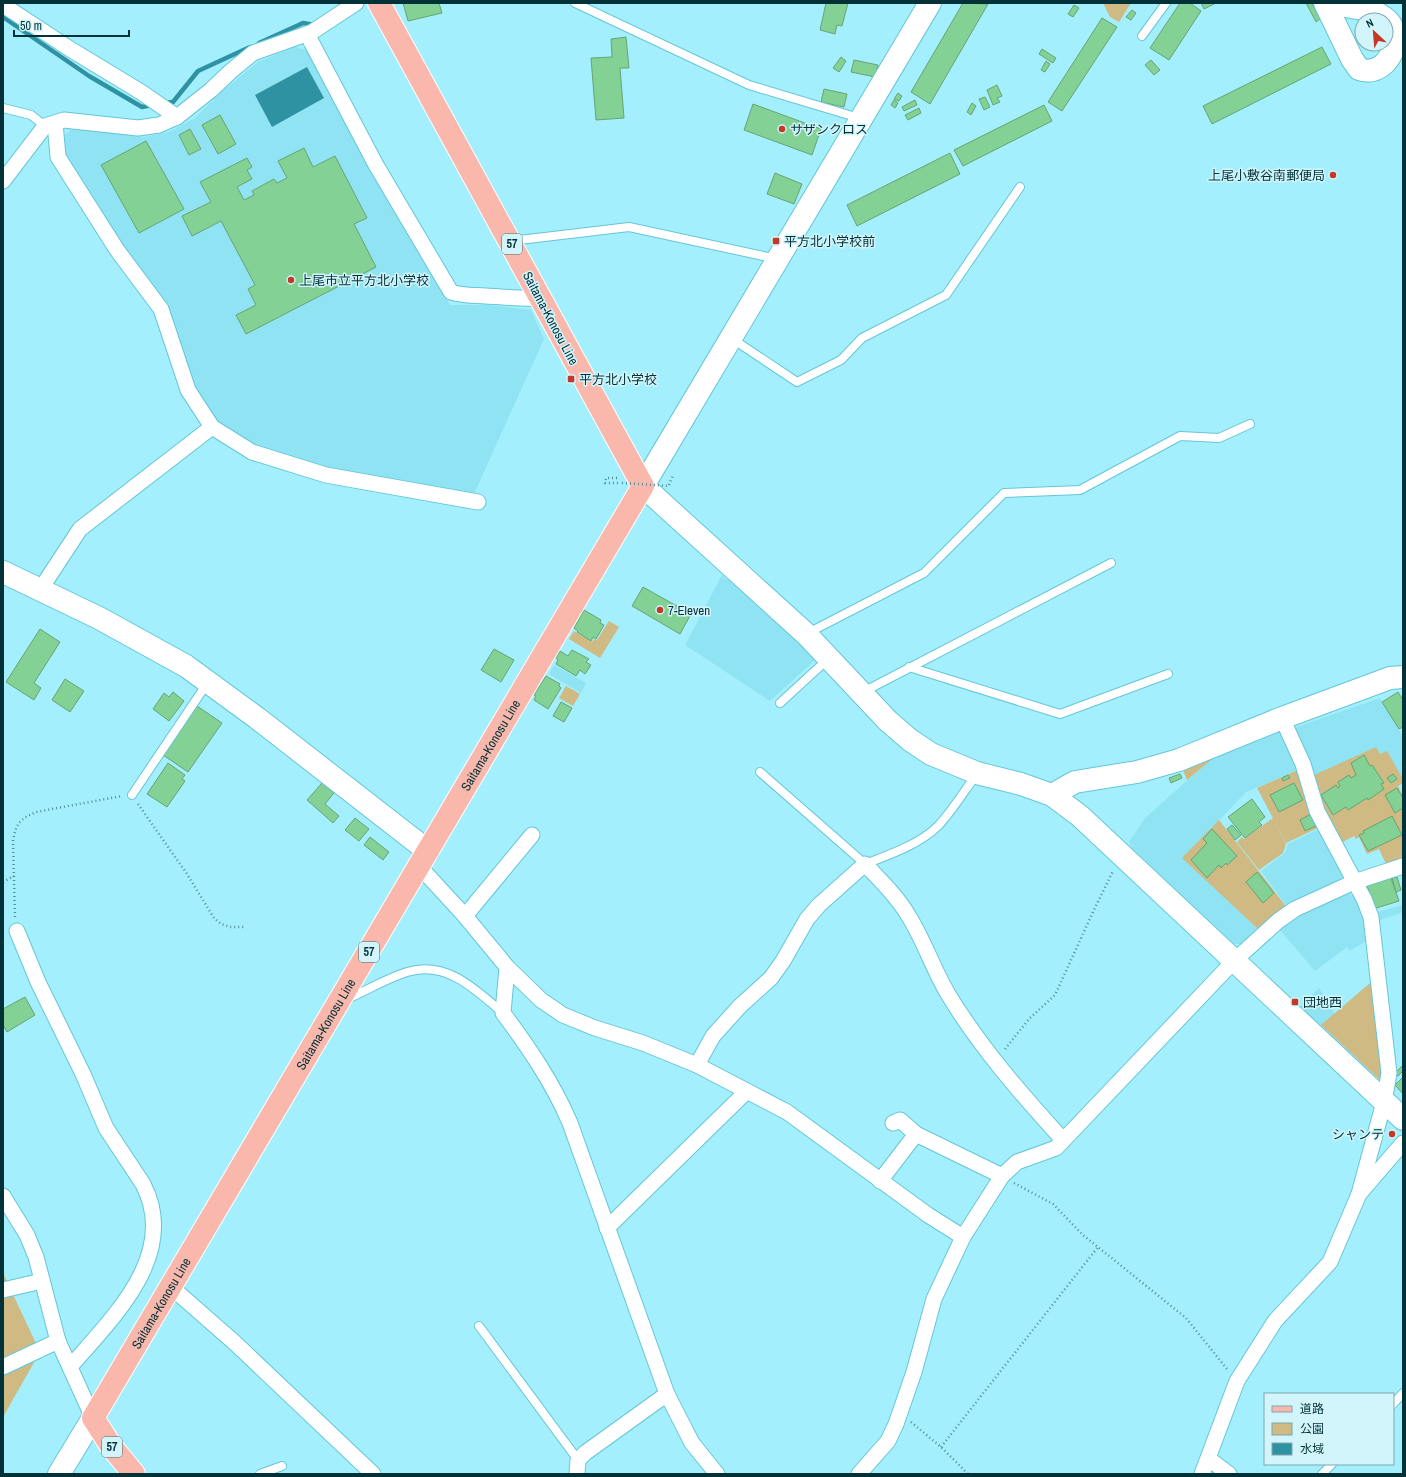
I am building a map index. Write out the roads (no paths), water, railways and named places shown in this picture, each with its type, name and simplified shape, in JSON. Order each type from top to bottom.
[{"type":"main road","name":"Saitama-Konosu Line","points":[[93,1418],[423,859],[633,485],[540,298],[379,3]]},
{"type":"main road","name":"57","points":[[93,1418],[111,1446],[134,1474]]},
{"type":"street","points":[[3,181],[50,124],[64,120],[138,128],[159,125],[177,117],[253,54],[306,34],[356,3]]},
{"type":"street","points":[[930,3],[730,338],[633,485],[806,634],[888,721],[910,740],[932,754],[977,773],[1021,784],[1052,795],[1080,816],[1403,1119]]},
{"type":"street","points":[[1325,3],[1352,59],[1359,69],[1373,72],[1380,68],[1387,62],[1396,43],[1395,34],[1388,21],[1376,11],[1335,3]]},
{"type":"street","points":[[3,5],[70,49],[141,92],[177,117]]},
{"type":"street","points":[[306,34],[376,165],[451,292],[460,295],[519,299],[540,298]]},
{"type":"street","points":[[50,124],[58,157],[117,250],[161,309],[188,390],[212,427],[252,452],[326,475],[478,502]]},
{"type":"street","points":[[40,590],[80,529],[212,427]]},
{"type":"street","points":[[3,572],[100,618],[159,650],[209,682],[423,859],[465,916],[507,967],[541,1000],[563,1015],[697,1065],[746,1092],[787,1112],[928,1215],[963,1236]]},
{"type":"street","points":[[1052,795],[1075,782],[1137,772],[1179,760],[1282,718],[1390,678],[1403,677]]},
{"type":"street","points":[[1202,1474],[1209,1459],[1237,1381],[1275,1321],[1330,1262],[1359,1194],[1384,1102],[1389,1073],[1371,917],[1317,811],[1303,764],[1282,718]]},
{"type":"street","points":[[465,916],[532,835]]},
{"type":"street","points":[[697,1065],[713,1036],[740,1006],[770,978],[783,961],[807,919],[819,905],[865,864],[900,903],[909,916],[947,993],[995,1060],[1063,1140]]},
{"type":"street","points":[[859,1474],[888,1441],[914,1372],[934,1299],[963,1236],[1002,1176],[1017,1162],[1056,1148],[1234,961],[1262,934],[1295,909],[1354,882],[1403,866]]},
{"type":"street","points":[[17,931],[38,982],[83,1074],[106,1128],[148,1192],[154,1216],[151,1246],[135,1287],[126,1302],[70,1367]]},
{"type":"street","points":[[507,967],[503,1013],[542,1069],[559,1097],[570,1123],[667,1394],[692,1443],[717,1474]]},
{"type":"street","points":[[607,1228],[746,1092]]},
{"type":"street","points":[[893,1123],[900,1120],[916,1134],[1002,1176]]},
{"type":"street","points":[[880,1181],[916,1134]]},
{"type":"street","points":[[1359,1194],[1403,1143]]},
{"type":"street","points":[[3,1196],[27,1235],[36,1257],[58,1341],[93,1418],[59,1474]]},
{"type":"street","points":[[3,1290],[42,1281]]},
{"type":"street","points":[[170,1286],[235,1342],[373,1474]]},
{"type":"street","points":[[3,1367],[58,1341]]},
{"type":"street","points":[[577,1467],[585,1453],[667,1394]]},
{"type":"street","points":[[1209,1459],[1229,1474]]},
{"type":"lane","points":[[575,3],[749,85],[861,118]]},
{"type":"lane","points":[[1142,36],[1166,3]]},
{"type":"lane","points":[[3,108],[31,115],[50,124]]},
{"type":"lane","points":[[730,338],[797,382],[841,360],[862,338],[946,295],[1020,187]]},
{"type":"lane","points":[[510,242],[629,226],[777,259]]},
{"type":"lane","points":[[806,634],[924,573],[1004,493],[1080,490],[1180,436],[1219,438],[1250,424]]},
{"type":"lane","points":[[861,693],[1111,563]]},
{"type":"lane","points":[[780,703],[829,659]]},
{"type":"lane","points":[[909,667],[1060,714],[1168,674]]},
{"type":"lane","points":[[132,795],[209,682]]},
{"type":"lane","points":[[760,772],[865,864],[906,847],[937,827],[948,815],[977,773]]},
{"type":"lane","points":[[339,1002],[407,972],[424,969],[451,974],[479,992],[503,1013]]},
{"type":"lane","points":[[479,1326],[577,1467]]},
{"type":"lane","points":[[1394,1403],[1403,1393]]},
{"type":"lane","points":[[1322,1474],[1331,1465]]},
{"type":"lane","points":[[260,1474],[282,1466]]},
{"type":"water","points":[[307,67],[324,98],[272,127],[255,95]]},
{"type":"waterway","points":[[3,17],[89,76],[142,107],[152,105]]},
{"type":"waterway","points":[[259,43],[303,23],[315,25]]},
{"type":"waterway","points":[[163,103],[173,102],[198,71],[250,47]]},
{"type":"place","name":"サザンクロス","points":[[782,129]]},
{"type":"place","name":"上尾小敷谷南郵便局","points":[[1333,175]]},
{"type":"place","name":"平方北小学校前","points":[[776,241]]},
{"type":"place","name":"上尾市立平方北小学校","points":[[291,280]]},
{"type":"place","name":"平方北小学校","points":[[571,379]]},
{"type":"place","name":"7-Eleven","points":[[660,610]]},
{"type":"place","name":"団地西","points":[[1295,1002]]},
{"type":"place","name":"シャンテ","points":[[1392,1134]]}]
